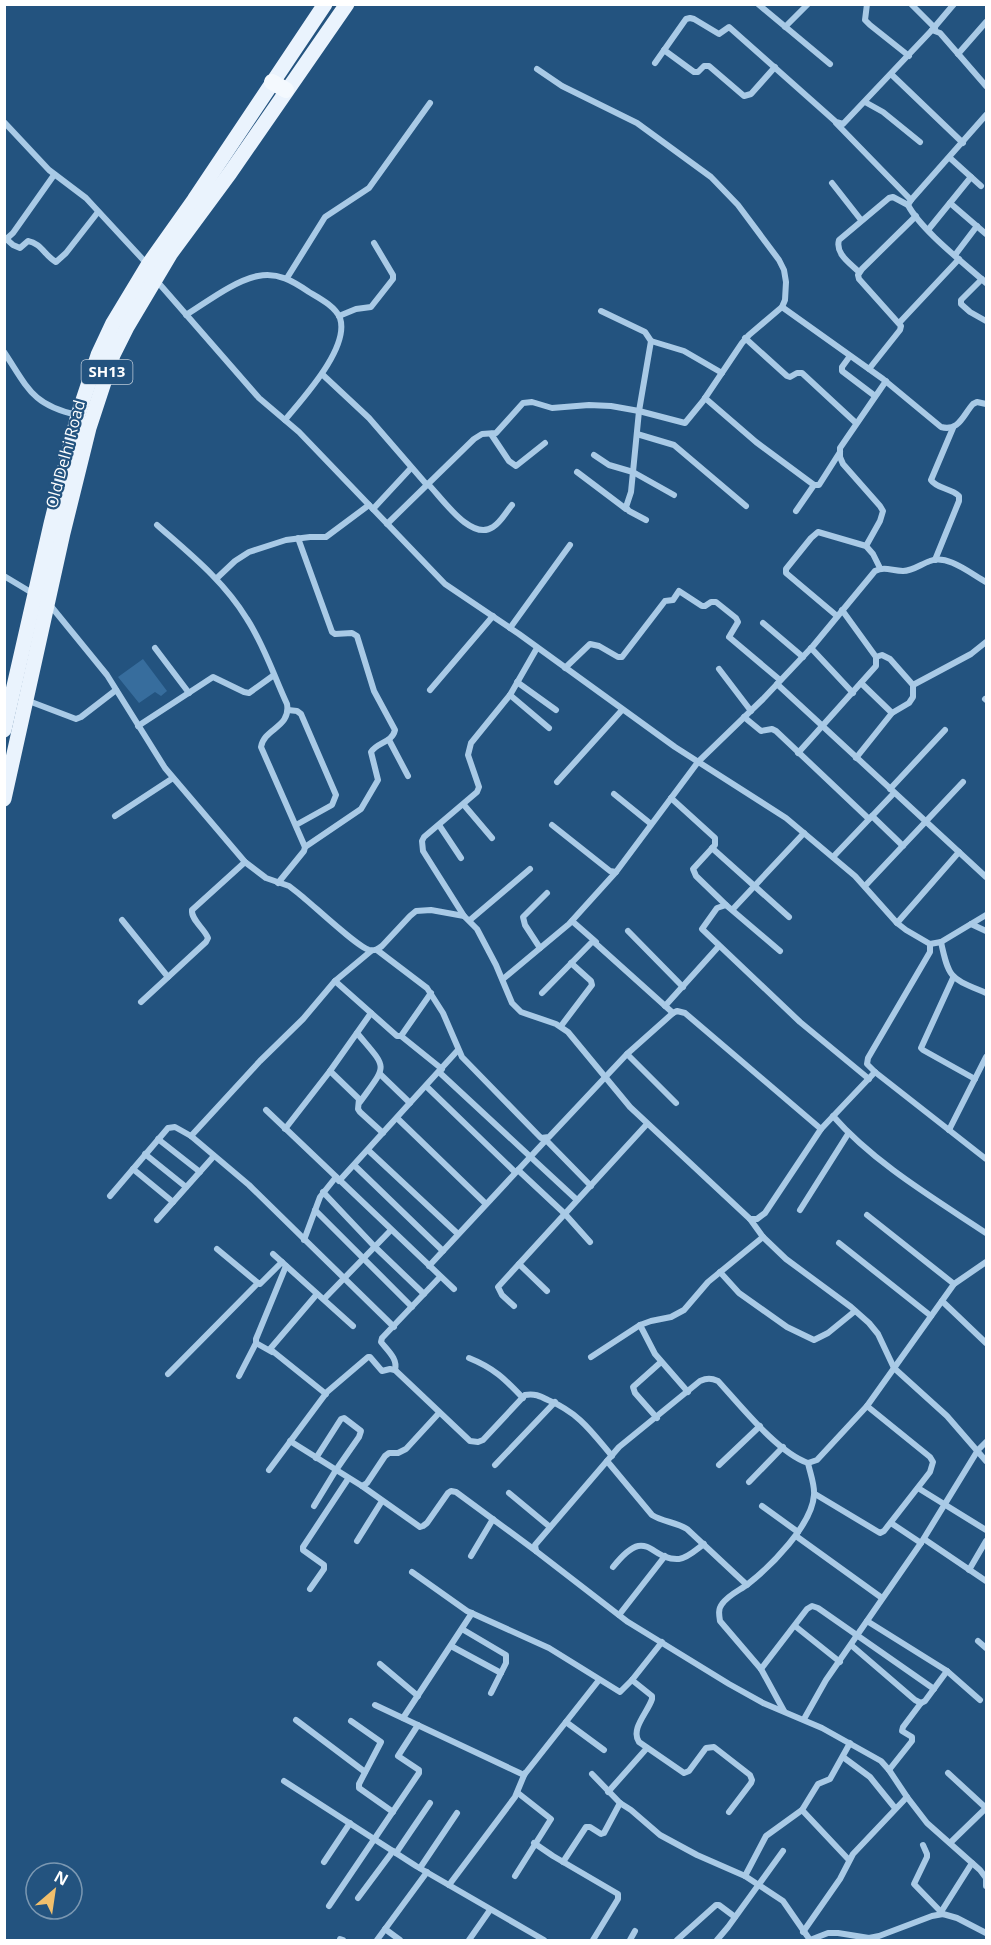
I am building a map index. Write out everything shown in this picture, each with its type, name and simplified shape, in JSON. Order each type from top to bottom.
[{"type":"main road","name":"Old Delhi Road","points":[[4,799],[63,533],[83,452],[113,355],[155,279],[279,86],[325,4]]},
{"type":"main road","name":"Old Delhi Road","points":[[4,730],[78,415],[113,323],[148,265],[194,200],[279,86],[346,4]]},
{"type":"street","points":[[758,4],[830,64]]},
{"type":"street","points":[[785,27],[807,4]]},
{"type":"street","points":[[867,4],[866,20],[870,25],[909,56]]},
{"type":"street","points":[[911,4],[987,86]]},
{"type":"street","points":[[836,122],[843,124],[865,102],[954,4]]},
{"type":"street","points":[[655,63],[683,22],[690,18],[718,34],[729,27],[734,29],[836,122],[910,203],[916,216],[928,230],[984,281],[961,300],[961,304],[987,321]]},
{"type":"street","points":[[958,54],[987,22]]},
{"type":"street","points":[[664,50],[694,72],[698,72],[704,66],[709,66],[744,96],[751,94],[775,67]]},
{"type":"street","points":[[387,524],[479,435],[491,434],[499,430],[523,403],[547,408],[604,406],[639,411],[685,423],[746,338],[782,307],[785,300],[786,282],[779,260],[734,199],[702,170],[637,123],[562,86],[537,69]]},
{"type":"street","points":[[891,74],[963,142]]},
{"type":"street","points":[[865,102],[883,112],[920,142]]},
{"type":"street","points":[[287,278],[325,217],[369,188],[430,103]]},
{"type":"street","points":[[910,203],[987,115]]},
{"type":"street","points":[[4,122],[54,175],[80,192],[148,265]]},
{"type":"street","points":[[950,158],[981,186]]},
{"type":"street","points":[[54,175],[5,239],[20,248],[28,240],[36,243],[56,262],[98,212]]},
{"type":"street","points":[[928,230],[971,177]]},
{"type":"street","points":[[832,183],[861,220]]},
{"type":"street","points":[[859,272],[840,254],[838,244],[843,236],[890,198],[910,203]]},
{"type":"street","points":[[950,203],[987,234]]},
{"type":"street","points":[[900,322],[859,279],[859,272],[916,216]]},
{"type":"street","points":[[869,369],[900,330],[900,322],[957,257],[977,226]]},
{"type":"street","points":[[339,316],[356,309],[371,307],[393,279],[393,274],[374,243]]},
{"type":"street","points":[[186,315],[248,279],[264,275],[287,278],[328,304],[339,316],[341,325],[332,358],[323,375],[285,420]]},
{"type":"street","points":[[155,279],[247,385],[299,432],[445,584],[510,628],[622,710],[771,808],[833,857],[865,886],[897,923],[906,930],[930,944],[941,942],[987,915]]},
{"type":"street","points":[[782,307],[886,381],[936,423],[953,428]]},
{"type":"street","points":[[601,311],[645,332],[651,341],[684,351],[722,373]]},
{"type":"street","points":[[746,338],[787,376],[790,377],[797,372],[802,373],[856,423]]},
{"type":"street","points":[[627,509],[639,411],[651,341]]},
{"type":"street","points":[[4,352],[40,401],[54,409],[78,415]]},
{"type":"street","points":[[850,356],[842,367],[842,371],[875,396]]},
{"type":"street","points":[[323,375],[369,418],[411,468],[473,529],[488,530],[495,526],[512,505]]},
{"type":"street","points":[[705,398],[756,442],[814,485],[819,485],[840,453],[842,442],[886,381]]},
{"type":"street","points":[[935,560],[959,496],[936,485],[931,480],[953,428],[973,404],[977,402],[987,404]]},
{"type":"street","points":[[491,434],[509,461],[516,466],[544,443]]},
{"type":"street","points":[[637,434],[674,445],[746,506]]},
{"type":"street","points":[[840,453],[843,464],[883,511],[866,546]]},
{"type":"street","points":[[594,455],[613,467],[633,471],[674,495]]},
{"type":"street","points":[[216,578],[249,552],[298,538],[326,537],[371,507],[411,468]]},
{"type":"street","points":[[577,472],[627,509],[646,520]]},
{"type":"street","points":[[796,511],[814,485]]},
{"type":"street","points":[[157,525],[216,578],[248,619],[274,675],[288,710],[282,724],[264,738],[261,747],[305,847]]},
{"type":"street","points":[[837,616],[786,573],[786,569],[811,538],[819,532],[866,546],[873,554],[879,568]]},
{"type":"street","points":[[278,883],[305,847],[361,809],[378,780],[372,748],[389,740],[395,730],[374,691],[360,641],[352,633],[335,634],[332,632],[298,538]]},
{"type":"street","points":[[510,628],[570,545]]},
{"type":"street","points":[[503,979],[572,921],[616,872],[698,762],[803,657],[875,571],[879,568],[905,571],[935,560],[950,562],[987,582]]},
{"type":"street","points":[[4,576],[35,594]]},
{"type":"street","points":[[566,668],[590,644],[622,657],[665,601],[670,600],[679,591],[702,606],[711,602],[721,606],[738,622],[729,637],[779,682],[856,758],[987,877]]},
{"type":"street","points":[[49,604],[95,659],[173,778],[245,862],[266,878],[289,886],[359,943],[374,950],[417,979],[431,993],[443,1013],[458,1050],[468,1064],[591,1186]]},
{"type":"street","points":[[798,753],[876,666],[876,657],[842,610]]},
{"type":"street","points":[[430,690],[493,616]]},
{"type":"street","points":[[763,623],[803,657]]},
{"type":"street","points":[[913,686],[971,654],[987,642]]},
{"type":"street","points":[[155,648],[189,693]]},
{"type":"street","points":[[537,648],[510,695],[471,743],[468,755],[479,787],[474,796],[424,837],[421,846],[467,918],[477,929],[503,979],[512,1003],[520,1012],[561,1026],[568,1032],[604,1077],[647,1124],[750,1219],[763,1238],[799,1270],[869,1323],[878,1334],[894,1368],[940,1409],[987,1461]]},
{"type":"street","points":[[811,648],[852,693]]},
{"type":"street","points":[[856,758],[892,713],[913,698],[913,686],[886,656],[876,657]]},
{"type":"street","points":[[719,669],[751,711]]},
{"type":"street","points":[[138,726],[213,677],[249,693],[274,675]]},
{"type":"street","points":[[517,682],[556,710]]},
{"type":"street","points":[[861,683],[892,713]]},
{"type":"street","points":[[25,699],[76,719],[116,690]]},
{"type":"street","points":[[510,695],[549,728]]},
{"type":"street","points":[[288,710],[297,711],[304,718],[336,795],[332,806],[296,825]]},
{"type":"street","points":[[557,782],[622,710]]},
{"type":"street","points":[[744,717],[761,731],[772,729],[776,731],[903,846]]},
{"type":"street","points":[[833,857],[870,818],[945,730]]},
{"type":"street","points":[[389,740],[408,776]]},
{"type":"street","points":[[115,816],[173,778]]},
{"type":"street","points":[[865,886],[963,782]]},
{"type":"street","points":[[614,794],[651,824]]},
{"type":"street","points":[[670,798],[717,841],[695,865],[694,873],[780,951]]},
{"type":"street","points":[[464,805],[492,838]]},
{"type":"street","points":[[439,825],[461,858]]},
{"type":"street","points":[[552,825],[610,871],[616,872]]},
{"type":"street","points":[[733,909],[804,833]]},
{"type":"street","points":[[712,848],[789,917]]},
{"type":"street","points":[[897,923],[958,852]]},
{"type":"street","points":[[141,1002],[203,945],[208,938],[192,917],[192,910],[245,862]]},
{"type":"street","points":[[467,918],[530,869]]},
{"type":"street","points":[[540,948],[525,925],[523,917],[547,893]]},
{"type":"street","points":[[726,904],[717,908],[702,929],[800,1022],[869,1078]]},
{"type":"street","points":[[191,1136],[260,1061],[303,1019],[335,981],[374,950],[416,911],[431,910],[467,918]]},
{"type":"street","points":[[122,920],[168,978]]},
{"type":"street","points":[[572,921],[673,1013]]},
{"type":"street","points":[[971,924],[987,932]]},
{"type":"street","points":[[628,931],[683,987]]},
{"type":"street","points":[[941,942],[946,966],[953,978],[987,993]]},
{"type":"street","points":[[542,993],[591,943],[598,944]]},
{"type":"street","points":[[930,944],[930,952],[868,1058],[867,1064],[986,1157]]},
{"type":"street","points":[[665,1006],[719,946]]},
{"type":"street","points":[[561,1026],[592,985],[591,981],[571,963]]},
{"type":"street","points":[[953,978],[921,1048],[975,1079]]},
{"type":"street","points":[[335,981],[440,1071],[578,1200]]},
{"type":"street","points":[[401,1036],[431,993]]},
{"type":"street","points":[[429,1266],[604,1077],[677,1011],[685,1013],[821,1129]]},
{"type":"street","points":[[285,1129],[371,1013]]},
{"type":"street","points":[[357,1033],[381,1064],[380,1074],[360,1102],[358,1109],[383,1134]]},
{"type":"street","points":[[304,1240],[323,1192],[354,1165],[458,1050]]},
{"type":"street","points":[[627,1054],[676,1103]]},
{"type":"street","points":[[949,1130],[986,1060]]},
{"type":"street","points":[[330,1071],[360,1102]]},
{"type":"street","points":[[750,1219],[758,1219],[765,1213],[821,1129],[875,1072]]},
{"type":"street","points":[[380,1074],[410,1103]]},
{"type":"street","points":[[426,1086],[565,1214],[590,1242]]},
{"type":"street","points":[[266,1110],[454,1289]]},
{"type":"street","points":[[833,1116],[848,1134],[942,1204],[987,1233]]},
{"type":"street","points":[[397,1118],[486,1204]]},
{"type":"street","points":[[514,1306],[502,1295],[498,1287],[647,1124]]},
{"type":"street","points":[[110,1196],[171,1126],[191,1136],[249,1185],[393,1327]]},
{"type":"street","points":[[800,1210],[848,1134]]},
{"type":"street","points":[[158,1139],[200,1172]]},
{"type":"street","points":[[368,1150],[458,1234]]},
{"type":"street","points":[[145,1154],[186,1187]]},
{"type":"street","points":[[157,1220],[214,1156]]},
{"type":"street","points":[[354,1165],[442,1251]]},
{"type":"street","points":[[133,1168],[173,1202]]},
{"type":"street","points":[[323,1192],[424,1294]]},
{"type":"street","points":[[315,1210],[412,1307]]},
{"type":"street","points":[[867,1215],[954,1284]]},
{"type":"street","points":[[324,1299],[391,1230]]},
{"type":"street","points":[[591,1357],[640,1325],[677,1315],[690,1305],[703,1287],[763,1238]]},
{"type":"street","points":[[838,1243],[931,1316]]},
{"type":"street","points":[[217,1249],[258,1284]]},
{"type":"street","points":[[273,1254],[353,1326]]},
{"type":"street","points":[[168,1374],[258,1284],[284,1264]]},
{"type":"street","points":[[239,1376],[256,1343],[284,1264]]},
{"type":"street","points":[[519,1264],[546,1291]]},
{"type":"street","points":[[536,1551],[535,1545],[619,1447],[700,1382],[712,1378],[718,1381],[760,1426],[794,1457],[808,1463],[817,1460],[867,1406],[954,1284],[986,1264]]},
{"type":"street","points":[[720,1272],[739,1293],[787,1328],[814,1340],[828,1333],[855,1311]]},
{"type":"street","points":[[395,1371],[395,1360],[381,1342],[382,1338],[440,1277]]},
{"type":"street","points":[[272,1352],[271,1346],[317,1294]]},
{"type":"street","points":[[942,1301],[987,1343]]},
{"type":"street","points":[[640,1325],[661,1362],[688,1392]]},
{"type":"street","points":[[256,1343],[272,1352],[326,1394]]},
{"type":"street","points":[[269,1470],[326,1394],[368,1357],[373,1358],[381,1371],[390,1369],[395,1371],[470,1441],[483,1440],[523,1398],[532,1394],[555,1402],[577,1416],[651,1515],[680,1524],[747,1585]]},
{"type":"street","points":[[469,1358],[501,1375],[523,1398]]},
{"type":"street","points":[[657,1418],[635,1393],[633,1387],[661,1362]]},
{"type":"street","points":[[495,1465],[555,1402]]},
{"type":"street","points":[[815,1494],[880,1533],[884,1532],[933,1467],[930,1456],[867,1406]]},
{"type":"street","points":[[362,1486],[368,1483],[389,1453],[398,1453],[406,1449],[439,1413]]},
{"type":"street","points":[[314,1506],[362,1433],[361,1431],[341,1419],[316,1458]]},
{"type":"street","points":[[718,1465],[760,1426]]},
{"type":"street","points":[[290,1441],[362,1486],[415,1525],[423,1526],[451,1491],[456,1492],[619,1614],[662,1642],[748,1695],[804,1719],[880,1761],[927,1823],[986,1877],[987,1887]]},
{"type":"street","points":[[804,1719],[820,1689],[923,1541],[978,1450],[987,1443]]},
{"type":"street","points":[[749,1482],[783,1447]]},
{"type":"street","points":[[784,1711],[761,1669],[720,1621],[719,1614],[720,1606],[770,1564],[797,1534],[812,1506],[815,1494],[808,1463]]},
{"type":"street","points":[[310,1589],[324,1569],[324,1565],[303,1550],[303,1547],[348,1479]]},
{"type":"street","points":[[918,1488],[987,1530]]},
{"type":"street","points":[[509,1493],[550,1527]]},
{"type":"street","points":[[357,1541],[382,1501]]},
{"type":"street","points":[[762,1506],[882,1598]]},
{"type":"street","points":[[471,1556],[493,1519]]},
{"type":"street","points":[[891,1522],[987,1581]]},
{"type":"street","points":[[969,1570],[987,1541]]},
{"type":"street","points":[[613,1567],[630,1550],[643,1545],[665,1556],[679,1559],[704,1544]]},
{"type":"street","points":[[619,1614],[665,1556]]},
{"type":"street","points":[[412,1572],[472,1613],[537,1641],[620,1692],[662,1642]]},
{"type":"street","points":[[761,1669],[807,1609],[812,1606],[934,1689]]},
{"type":"street","points":[[403,1718],[472,1613]]},
{"type":"street","points":[[867,1621],[947,1671],[980,1700]]},
{"type":"street","points":[[795,1626],[840,1662]]},
{"type":"street","points":[[462,1629],[506,1655],[506,1663],[491,1693]]},
{"type":"street","points":[[978,1641],[987,1648]]},
{"type":"street","points":[[851,1645],[915,1700],[921,1702]]},
{"type":"street","points":[[450,1646],[501,1672]]},
{"type":"street","points":[[380,1664],[418,1696]]},
{"type":"street","points":[[889,1770],[912,1741],[912,1737],[902,1731],[903,1727],[947,1671]]},
{"type":"street","points":[[449,1886],[518,1793],[525,1773],[599,1680]]},
{"type":"street","points":[[632,1680],[652,1696],[635,1735],[639,1742],[684,1773],[689,1771],[706,1748],[714,1747],[750,1775],[751,1783],[729,1812]]},
{"type":"street","points":[[375,1705],[522,1774],[525,1773]]},
{"type":"street","points":[[296,1720],[365,1772]]},
{"type":"street","points":[[351,1721],[381,1742],[358,1788],[393,1812]]},
{"type":"street","points":[[566,1722],[604,1750]]},
{"type":"street","points":[[329,1906],[419,1773],[419,1770],[398,1756],[418,1725]]},
{"type":"street","points":[[745,1876],[766,1836],[802,1810],[818,1784],[830,1779],[850,1743]]},
{"type":"street","points":[[608,1792],[647,1748]]},
{"type":"street","points":[[843,1756],[870,1777],[895,1808]]},
{"type":"street","points":[[948,1773],[987,1808],[950,1843]]},
{"type":"street","points":[[592,1774],[620,1803],[666,1839],[745,1876],[783,1901],[810,1940],[838,1933],[868,1939],[942,1913],[972,1863]]},
{"type":"street","points":[[284,1781],[449,1886],[544,1941]]},
{"type":"street","points":[[514,1876],[551,1817],[518,1793]]},
{"type":"street","points":[[803,1932],[840,1879],[853,1854],[907,1797]]},
{"type":"street","points":[[358,1899],[430,1803]]},
{"type":"street","points":[[563,1862],[586,1827],[601,1834],[604,1833],[620,1803]]},
{"type":"street","points":[[802,1810],[849,1860]]},
{"type":"street","points":[[420,1868],[457,1814]]},
{"type":"street","points":[[324,1862],[350,1823]]},
{"type":"street","points":[[534,1843],[618,1894],[618,1899],[593,1941]]},
{"type":"street","points":[[923,1845],[927,1857],[914,1884],[942,1913],[987,1933]]},
{"type":"street","points":[[717,1941],[783,1851]]},
{"type":"street","points":[[377,1941],[427,1872]]},
{"type":"street","points":[[677,1941],[716,1905],[735,1917]]},
{"type":"street","points":[[469,1941],[490,1910]]},
{"type":"street","points":[[385,1929],[400,1941]]},
{"type":"street","points":[[630,1941],[635,1931]]},
{"type":"shaded area","points":[[143,659],[167,691],[161,696],[155,692],[139,703],[118,677]]}]
